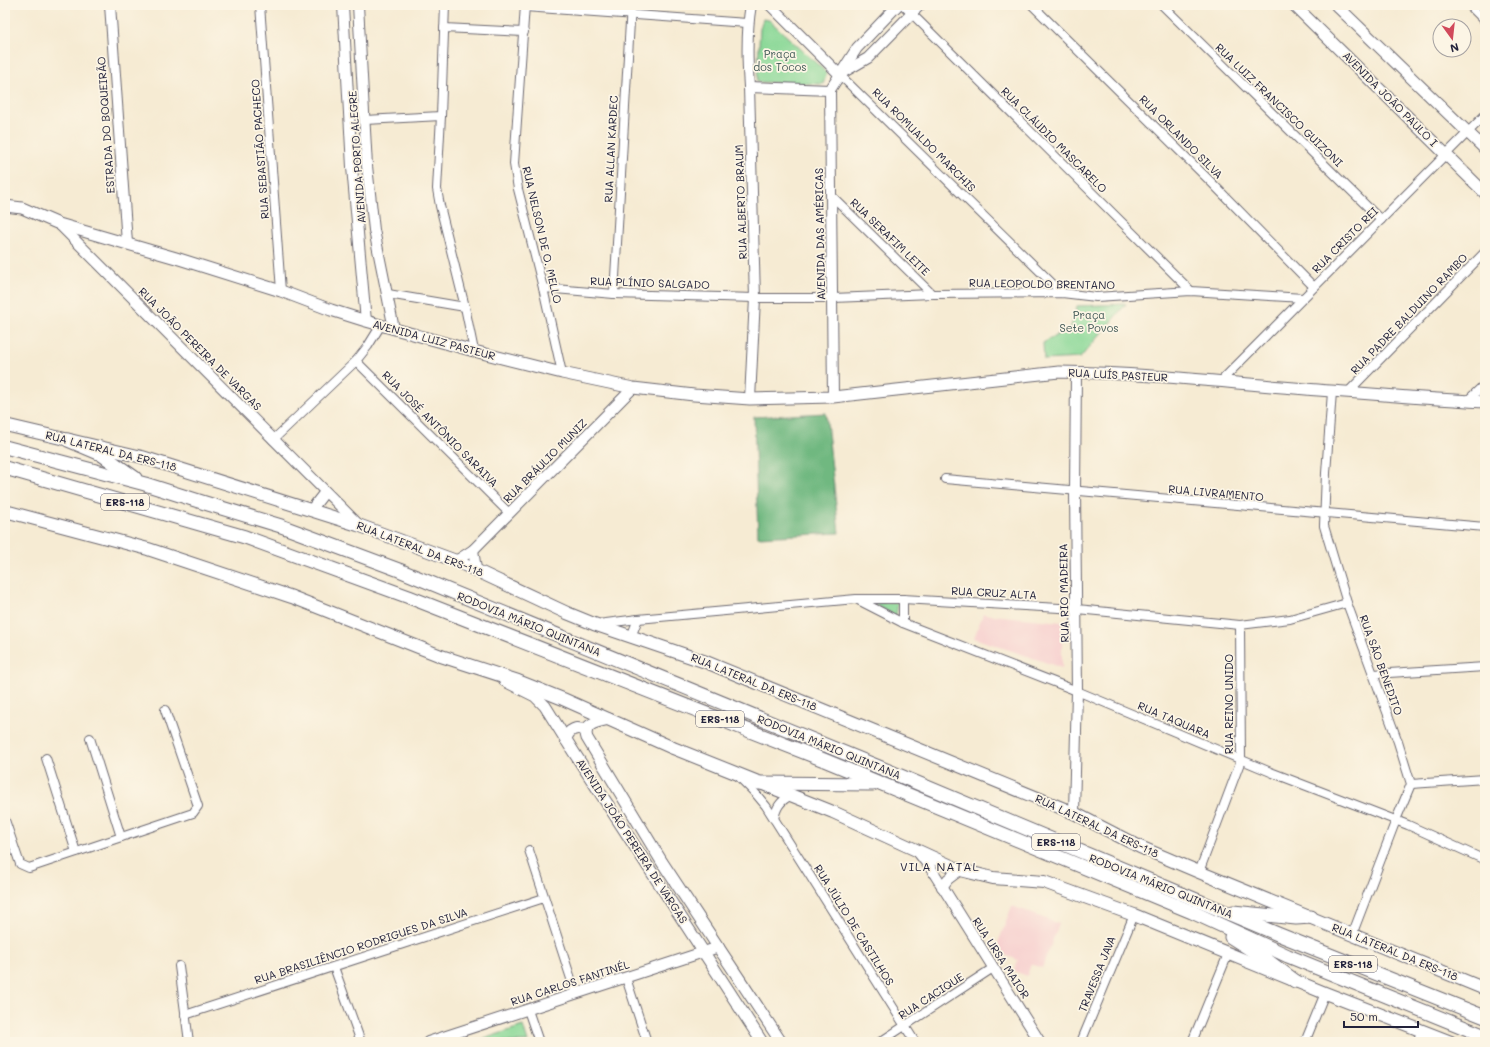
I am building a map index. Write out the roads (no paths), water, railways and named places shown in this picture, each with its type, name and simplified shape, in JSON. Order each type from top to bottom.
[{"type":"highway","points":[[68,440],[101,454],[145,484]]},
{"type":"highway","name":"RODOVIA MÁRIO QUINTANA","points":[[5,447],[145,484],[281,526],[398,570],[891,772],[1221,911],[1485,1017]]},
{"type":"highway","name":"RODOVIA MÁRIO QUINTANA","points":[[5,468],[245,537],[424,602],[824,760],[1192,912],[1288,956],[1485,1036]]},
{"type":"highway","points":[[757,783],[879,784]]},
{"type":"highway","points":[[1221,911],[1296,918],[1311,917]]},
{"type":"highway","points":[[1192,912],[1264,958],[1295,981]]},
{"type":"main road","name":"AVENIDA JOÃO PAULO I","points":[[1294,5],[1485,193]]},
{"type":"main road","points":[[1336,5],[1485,149]]},
{"type":"main road","points":[[5,206],[22,208],[59,224],[127,243]]},
{"type":"main road","name":"AVENIDA LUIZ PASTEUR","points":[[127,243],[281,291],[331,310],[366,321],[474,351],[562,373],[633,388],[694,395],[750,399]]},
{"type":"main road","name":"RUA LUÍS PASTEUR","points":[[750,399],[833,397],[1047,373],[1076,372],[1126,374],[1221,381],[1332,392],[1485,402]]},
{"type":"main road","name":"RUA LATERAL DA ERS-118","points":[[5,425],[142,457],[236,485],[358,524],[456,561],[567,613],[594,624],[706,662],[1074,814],[1140,847],[1199,872],[1485,989]]},
{"type":"main road","points":[[5,511],[148,549],[292,597],[441,656],[524,684],[757,783],[833,812],[960,870],[993,878],[1044,882],[1134,915],[1295,981],[1451,1042]]},
{"type":"main road","name":"AVENIDA JOÃO PEREIRA DE VARGAS","points":[[478,668],[535,696],[545,706],[762,1042]]},
{"type":"main road","points":[[566,740],[569,733],[574,729],[578,728],[586,731],[588,726],[593,723],[609,719]]},
{"type":"main road","name":"AVENIDA JOÃO PEREIRA DE VARGAS","points":[[586,731],[587,738],[595,753],[662,862],[720,947],[781,1042]]},
{"type":"main road","points":[[650,869],[662,862]]},
{"type":"street","name":"ESTRADA DO BOQUEIRÃO","points":[[110,5],[127,243]]},
{"type":"street","name":"RUA SEBASTIÃO PACHECO","points":[[260,5],[281,291]]},
{"type":"street","name":"AVENIDA PORTO ALEGRE","points":[[343,5],[352,167],[366,321]]},
{"type":"street","name":"AVENIDA PORTO ALEGRE","points":[[358,5],[367,166],[374,230],[394,329]]},
{"type":"street","points":[[445,5],[437,189],[474,351]]},
{"type":"street","name":"RUA ALLAN KARDEC","points":[[614,294],[631,5]]},
{"type":"street","name":"RUA ALBERTO BRAUM","points":[[750,5],[747,23],[747,56],[755,298],[750,399]]},
{"type":"street","name":"RUA ROMUALDO MARCHIS","points":[[770,5],[1062,293]]},
{"type":"street","points":[[749,87],[830,90],[857,48],[898,5]]},
{"type":"street","name":"RUA CLÁUDIO MASCARELO","points":[[902,5],[1191,291]]},
{"type":"street","points":[[840,74],[868,58],[920,5]]},
{"type":"street","name":"RUA ORLANDO SILVA","points":[[1032,5],[1212,183],[1314,287]]},
{"type":"street","name":"RUA LUIZ FRANCISCO GUIZONI","points":[[1162,5],[1381,220]]},
{"type":"street","points":[[1469,5],[1485,21]]},
{"type":"street","points":[[525,6],[747,23]]},
{"type":"street","name":"RUA NELSON DE O. MELLO","points":[[525,6],[514,164],[518,189],[543,288],[562,373]]},
{"type":"street","points":[[444,28],[524,32]]},
{"type":"street","points":[[345,44],[361,40]]},
{"type":"street","name":"AVENIDA DAS AMÉRICAS","points":[[830,90],[833,397]]},
{"type":"street","name":"RUA CRISTO REI","points":[[1221,381],[1485,115]]},
{"type":"street","points":[[365,120],[441,116]]},
{"type":"street","points":[[352,167],[367,166]]},
{"type":"street","name":"RUA SERAFIM LEITE","points":[[832,196],[932,294]]},
{"type":"street","name":"RUA JOÃO PEREIRA DE VARGAS","points":[[59,224],[358,524]]},
{"type":"street","name":"RUA PADRE BALDUINO RAMBO","points":[[1348,392],[1485,252]]},
{"type":"street","name":"RUA PLÍNIO SALGADO","points":[[543,288],[614,294],[755,298]]},
{"type":"street","name":"RUA LEOPOLDO BRENTANO","points":[[755,298],[833,298],[932,294],[1062,293],[1096,297],[1191,291],[1303,298]]},
{"type":"street","points":[[388,294],[465,307]]},
{"type":"street","points":[[273,440],[356,361],[382,325]]},
{"type":"street","name":"RUA JOSÉ ANTÔNIO SARAIVA","points":[[356,361],[509,513]]},
{"type":"street","name":"RUA RIO MADEIRA","points":[[1074,814],[1077,691],[1075,491],[1076,372]]},
{"type":"street","points":[[1467,401],[1485,384]]},
{"type":"street","name":"RUA BRÁULIO MUNIZ","points":[[456,561],[473,550],[633,388]]},
{"type":"street","name":"RUA SÃO BENEDITO","points":[[1332,392],[1324,526],[1347,603],[1398,742],[1411,784]]},
{"type":"street","name":"RUA LIVRAMENTO","points":[[945,479],[1485,527]]},
{"type":"street","points":[[311,510],[325,492]]},
{"type":"street","points":[[473,550],[476,570]]},
{"type":"street","points":[[903,599],[903,623]]},
{"type":"street","name":"RUA CRUZ ALTA","points":[[594,624],[856,600],[903,599],[1077,609],[1240,625],[1290,619],[1347,603]]},
{"type":"street","name":"RUA TAQUARA","points":[[856,600],[903,623],[1077,691],[1241,760],[1396,820],[1485,860]]},
{"type":"street","points":[[631,637],[638,619]]},
{"type":"street","name":"RUA REINO UNIDO","points":[[1199,872],[1241,760],[1240,625]]},
{"type":"street","points":[[1373,674],[1485,667]]},
{"type":"street","points":[[6,823],[20,864],[29,868],[193,813],[198,806],[165,710]]},
{"type":"street","points":[[90,738],[121,837]]},
{"type":"street","points":[[46,758],[76,852]]},
{"type":"street","name":"RUA JÚLIO DE CASTILHOS","points":[[734,773],[756,794],[774,819],[915,1042]]},
{"type":"street","points":[[1352,935],[1411,784],[1485,779]]},
{"type":"street","points":[[774,819],[779,805],[784,799],[790,796]]},
{"type":"street","points":[[529,850],[576,994]]},
{"type":"street","name":"RUA URSA MAIOR","points":[[918,852],[942,887],[1040,1042]]},
{"type":"street","points":[[942,887],[948,879],[960,870]]},
{"type":"street","name":"RUA BRASILIÊNCIO RODRIGUES DA SILVA","points":[[186,1015],[544,898]]},
{"type":"street","name":"TRAVESSA JAVA","points":[[1081,1042],[1134,915]]},
{"type":"street","name":"RUA CARLOS FANTINÉL","points":[[428,1042],[720,947]]},
{"type":"street","points":[[1192,1042],[1228,954]]},
{"type":"street","points":[[178,966],[189,1042]]},
{"type":"street","points":[[334,967],[361,1042]]},
{"type":"street","name":"RUA CACIQUE","points":[[880,1042],[993,968]]},
{"type":"street","points":[[626,978],[647,1042]]},
{"type":"street","points":[[1305,1042],[1325,993]]},
{"type":"street","points":[[528,1010],[539,1042]]},
{"type":"street","points":[[1417,1042],[1422,1030]]},
{"type":"district","name":"VILA NATAL","points":[[940,867]]},
{"type":"park label","name":"Praça dos Tocos","points":[[780,60]]},
{"type":"park label","name":"Praça Sete Povos","points":[[1089,321]]}]
